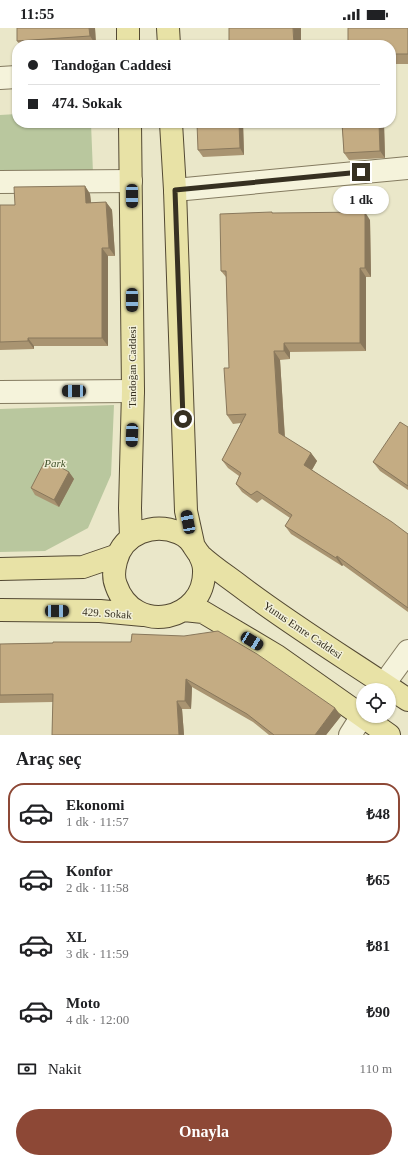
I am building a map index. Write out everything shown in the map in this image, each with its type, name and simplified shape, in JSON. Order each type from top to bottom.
[{"type":"main road","points":[[128,28],[128,40]]},
{"type":"main road","points":[[168,28],[169,40]]},
{"type":"main road","name":"Tandoğan Caddesi","points":[[130,128],[133,391],[130,508],[131,538]]},
{"type":"main road","points":[[171,128],[175,190],[186,511],[204,570],[202,586],[195,599],[184,610],[171,616],[157,618],[143,615],[130,608],[121,597],[115,584],[114,569],[118,555],[126,543],[137,534],[152,529],[166,528],[180,534],[197,549]]},
{"type":"main road","name":"Yunus Emre Caddesi","points":[[197,549],[272,610],[382,683]]},
{"type":"main road","points":[[0,569],[83,567],[118,555]]},
{"type":"main road","name":"429. Sokak","points":[[0,610],[100,611],[143,615]]},
{"type":"main road","points":[[184,610],[203,612],[277,656],[356,712]]},
{"type":"main road","name":"Yunus Emre Caddesi","points":[[396,692],[408,700]]},
{"type":"main road","points":[[372,723],[389,735]]},
{"type":"street","points":[[0,78],[12,78]]},
{"type":"street","points":[[175,190],[408,168]]},
{"type":"street","points":[[0,182],[131,180]]},
{"type":"street","points":[[0,392],[133,391]]},
{"type":"street","points":[[385,683],[408,651]]},
{"type":"street","points":[[350,735],[358,723]]},
{"type":"green space","points":[[12,114],[12,128],[91,128],[93,173],[0,176],[0,115]]},
{"type":"green space","name":"Park","points":[[114,405],[111,475],[88,528],[45,551],[0,552],[0,409]]},
{"type":"building","points":[[17,28],[89,28],[90,36],[32,40],[17,40]]},
{"type":"building","points":[[229,28],[293,28],[294,40],[229,40]]},
{"type":"building","points":[[348,28],[408,28],[408,54],[396,54],[396,40],[348,40]]},
{"type":"building","points":[[197,128],[239,128],[240,148],[198,150]]},
{"type":"building","points":[[342,128],[379,128],[380,151],[344,153]]},
{"type":"building","points":[[85,186],[86,203],[106,202],[109,248],[102,248],[102,338],[28,338],[28,341],[0,342],[0,205],[15,205],[14,187]]},
{"type":"building","points":[[272,212],[365,212],[365,268],[360,268],[360,343],[284,343],[284,351],[274,351],[279,433],[311,453],[304,465],[408,534],[408,608],[337,556],[336,558],[285,526],[292,515],[257,491],[251,495],[236,484],[241,473],[222,460],[246,414],[227,415],[224,368],[229,368],[226,271],[221,271],[220,214]]},
{"type":"building","points":[[400,422],[408,427],[408,486],[373,462]]},
{"type":"building","points":[[46,459],[69,472],[54,500],[31,488]]},
{"type":"building","points":[[218,631],[257,654],[335,708],[315,735],[274,735],[247,714],[186,679],[185,701],[177,701],[179,735],[52,735],[53,694],[0,695],[0,644],[131,642],[132,634],[184,636]]},
{"type":"route","points":[[183,419],[175,190],[361,172]]}]
